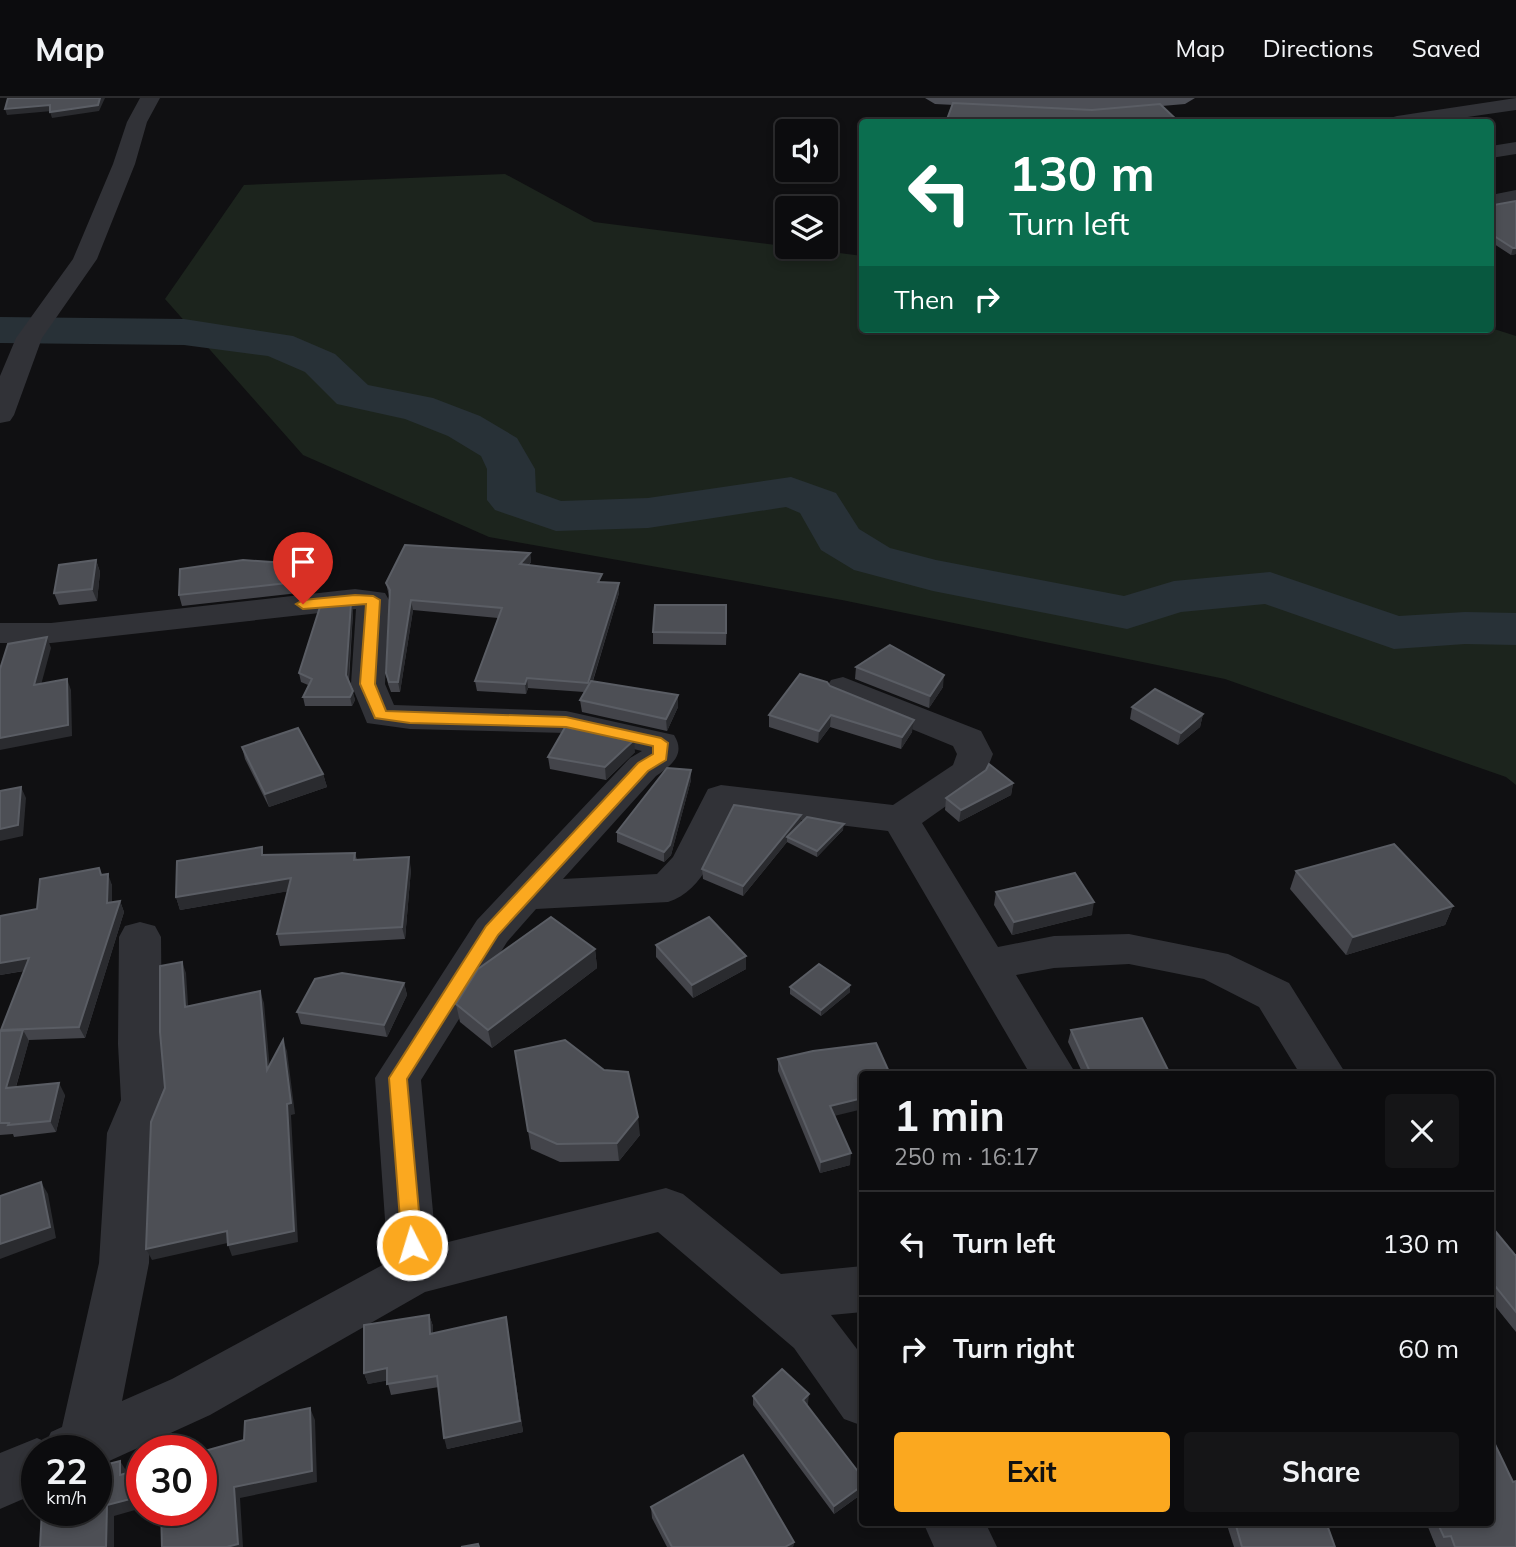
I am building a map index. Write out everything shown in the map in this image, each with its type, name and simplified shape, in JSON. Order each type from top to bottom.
[{"type":"main road","points":[[935,98],[1092,106],[1185,98]]},
{"type":"street","points":[[0,415],[2,404],[36,328],[85,258],[124,164],[137,122],[150,98]]},
{"type":"street","points":[[1417,119],[1516,104]]},
{"type":"street","points":[[1494,152],[1516,148]]},
{"type":"street","points":[[1494,201],[1516,197]]},
{"type":"street","points":[[0,633],[51,633],[355,599],[373,600],[368,684],[380,715],[566,722],[661,743],[660,756],[643,767],[492,931],[398,1078],[414,1273]]},
{"type":"street","points":[[525,895],[668,888],[689,865],[721,798],[900,819],[970,771],[975,754],[968,738],[844,688]]},
{"type":"street","points":[[900,819],[1051,1071]]},
{"type":"street","points":[[81,1435],[124,1263],[130,1133],[144,1100],[140,1031],[140,937]]},
{"type":"street","points":[[987,965],[1054,952],[1129,948],[1213,965],[1274,995],[1321,1071]]},
{"type":"street","points":[[105,1435],[191,1397],[414,1273],[666,1209],[812,1331],[859,1396]]},
{"type":"street","points":[[773,1298],[859,1289]]},
{"type":"street","points":[[0,1481],[21,1472]]},
{"type":"street","points":[[954,1526],[968,1547]]},
{"type":"shaded area","points":[[505,174],[594,222],[775,245],[775,259],[838,259],[838,253],[859,255],[859,333],[1494,333],[1494,329],[1516,336],[1516,785],[1506,777],[1225,679],[842,600],[489,537],[303,455],[165,299],[244,185]]},
{"type":"building","points":[[8,98],[100,98],[98,105],[50,112],[50,105],[5,109]]},
{"type":"building","points":[[953,103],[1092,110],[1160,104],[1176,119],[947,119]]},
{"type":"building","points":[[1516,201],[1516,248],[1494,236],[1494,205]]},
{"type":"building","points":[[405,545],[530,553],[520,564],[602,574],[598,582],[619,583],[588,683],[527,678],[525,684],[475,681],[502,608],[411,600],[398,682],[389,682],[386,673],[390,590],[386,583]]},
{"type":"building","points":[[96,560],[92,589],[54,593],[59,565]]},
{"type":"building","points":[[243,560],[314,565],[305,581],[179,595],[180,569]]},
{"type":"building","points":[[351,603],[346,675],[353,691],[350,697],[303,697],[312,679],[299,673],[320,607]]},
{"type":"building","points":[[655,605],[726,605],[726,633],[653,632]]},
{"type":"building","points":[[47,637],[34,685],[67,679],[68,725],[0,738],[0,669],[8,644]]},
{"type":"building","points":[[890,645],[944,675],[930,696],[856,667]]},
{"type":"building","points":[[800,674],[827,682],[830,686],[914,720],[902,737],[831,715],[819,731],[769,715]]},
{"type":"building","points":[[591,681],[678,695],[666,719],[580,700]]},
{"type":"building","points":[[1155,689],[1203,714],[1181,733],[1132,707]]},
{"type":"building","points":[[567,724],[634,740],[605,767],[548,757]]},
{"type":"building","points":[[298,728],[323,774],[265,794],[242,747]]},
{"type":"building","points":[[989,764],[1013,783],[961,810],[946,798],[986,770]]},
{"type":"building","points":[[667,768],[691,770],[670,845],[664,852],[617,832]]},
{"type":"building","points":[[21,787],[18,825],[0,829],[0,791]]},
{"type":"building","points":[[734,805],[801,815],[743,886],[702,869]]},
{"type":"building","points":[[807,817],[844,824],[817,851],[787,837]]},
{"type":"building","points":[[1394,844],[1453,906],[1353,937],[1296,871]]},
{"type":"building","points":[[262,847],[262,855],[355,853],[354,860],[409,857],[402,927],[277,934],[291,878],[176,897],[177,861]]},
{"type":"building","points":[[99,868],[101,875],[108,874],[107,903],[120,901],[79,1027],[1,1030],[29,958],[0,963],[0,916],[37,909],[40,879]]},
{"type":"building","points":[[1075,873],[1094,902],[1014,922],[996,892]]},
{"type":"building","points":[[551,917],[595,949],[488,1030],[456,1004],[478,969]]},
{"type":"building","points":[[709,917],[746,956],[692,985],[656,945]]},
{"type":"building","points":[[182,962],[185,1007],[260,991],[267,1070],[283,1040],[291,1103],[287,1104],[294,1231],[228,1245],[227,1231],[146,1249],[151,1122],[165,1088],[160,1032],[160,966]]},
{"type":"building","points":[[819,964],[850,985],[821,1010],[790,987]]},
{"type":"building","points":[[342,973],[404,983],[384,1025],[297,1012],[315,979]]},
{"type":"building","points":[[1142,1018],[1168,1071],[1090,1071],[1071,1030]]},
{"type":"building","points":[[23,1030],[6,1088],[59,1083],[50,1121],[8,1125],[9,1123],[0,1123],[0,1031]]},
{"type":"building","points":[[565,1040],[604,1070],[628,1072],[638,1117],[617,1143],[557,1144],[528,1131],[515,1051]]},
{"type":"building","points":[[876,1043],[889,1071],[859,1071],[859,1099],[830,1106],[851,1153],[821,1162],[778,1059],[813,1051]]},
{"type":"building","points":[[41,1182],[50,1227],[0,1244],[0,1196]]},
{"type":"building","points":[[1494,1230],[1516,1255],[1516,1312],[1494,1285]]},
{"type":"building","points":[[429,1315],[430,1334],[506,1317],[520,1421],[444,1438],[437,1376],[387,1384],[387,1368],[364,1373],[364,1325]]},
{"type":"building","points":[[782,1369],[809,1394],[803,1400],[859,1473],[859,1488],[834,1506],[753,1396]]},
{"type":"building","points":[[310,1408],[312,1471],[234,1487],[238,1544],[227,1547],[162,1547],[161,1526],[217,1526],[217,1448],[244,1440],[245,1421]]},
{"type":"building","points":[[1494,1442],[1513,1482],[1516,1481],[1516,1547],[1455,1547],[1451,1536],[1444,1537],[1439,1526],[1494,1526]]},
{"type":"building","points":[[743,1455],[794,1542],[785,1547],[672,1547],[651,1507]]},
{"type":"building","points":[[120,1461],[120,1475],[126,1473],[126,1500],[112,1504],[112,1463]]},
{"type":"building","points":[[41,1526],[106,1526],[106,1547],[40,1547]]},
{"type":"building","points":[[1236,1526],[1327,1526],[1335,1547],[1242,1547]]},
{"type":"waterway","points":[[0,330],[184,332],[278,345],[320,363],[353,395],[417,408],[464,426],[500,448],[511,469],[512,500],[556,516],[648,513],[791,492],[819,503],[839,539],[872,559],[933,575],[1127,613],[1174,597],[1270,588],[1394,633],[1465,628],[1516,629]]},
{"type":"route","points":[[303,604],[373,600],[368,684],[380,715],[566,722],[661,743],[660,756],[643,767],[492,931],[398,1078],[412,1245]]}]
